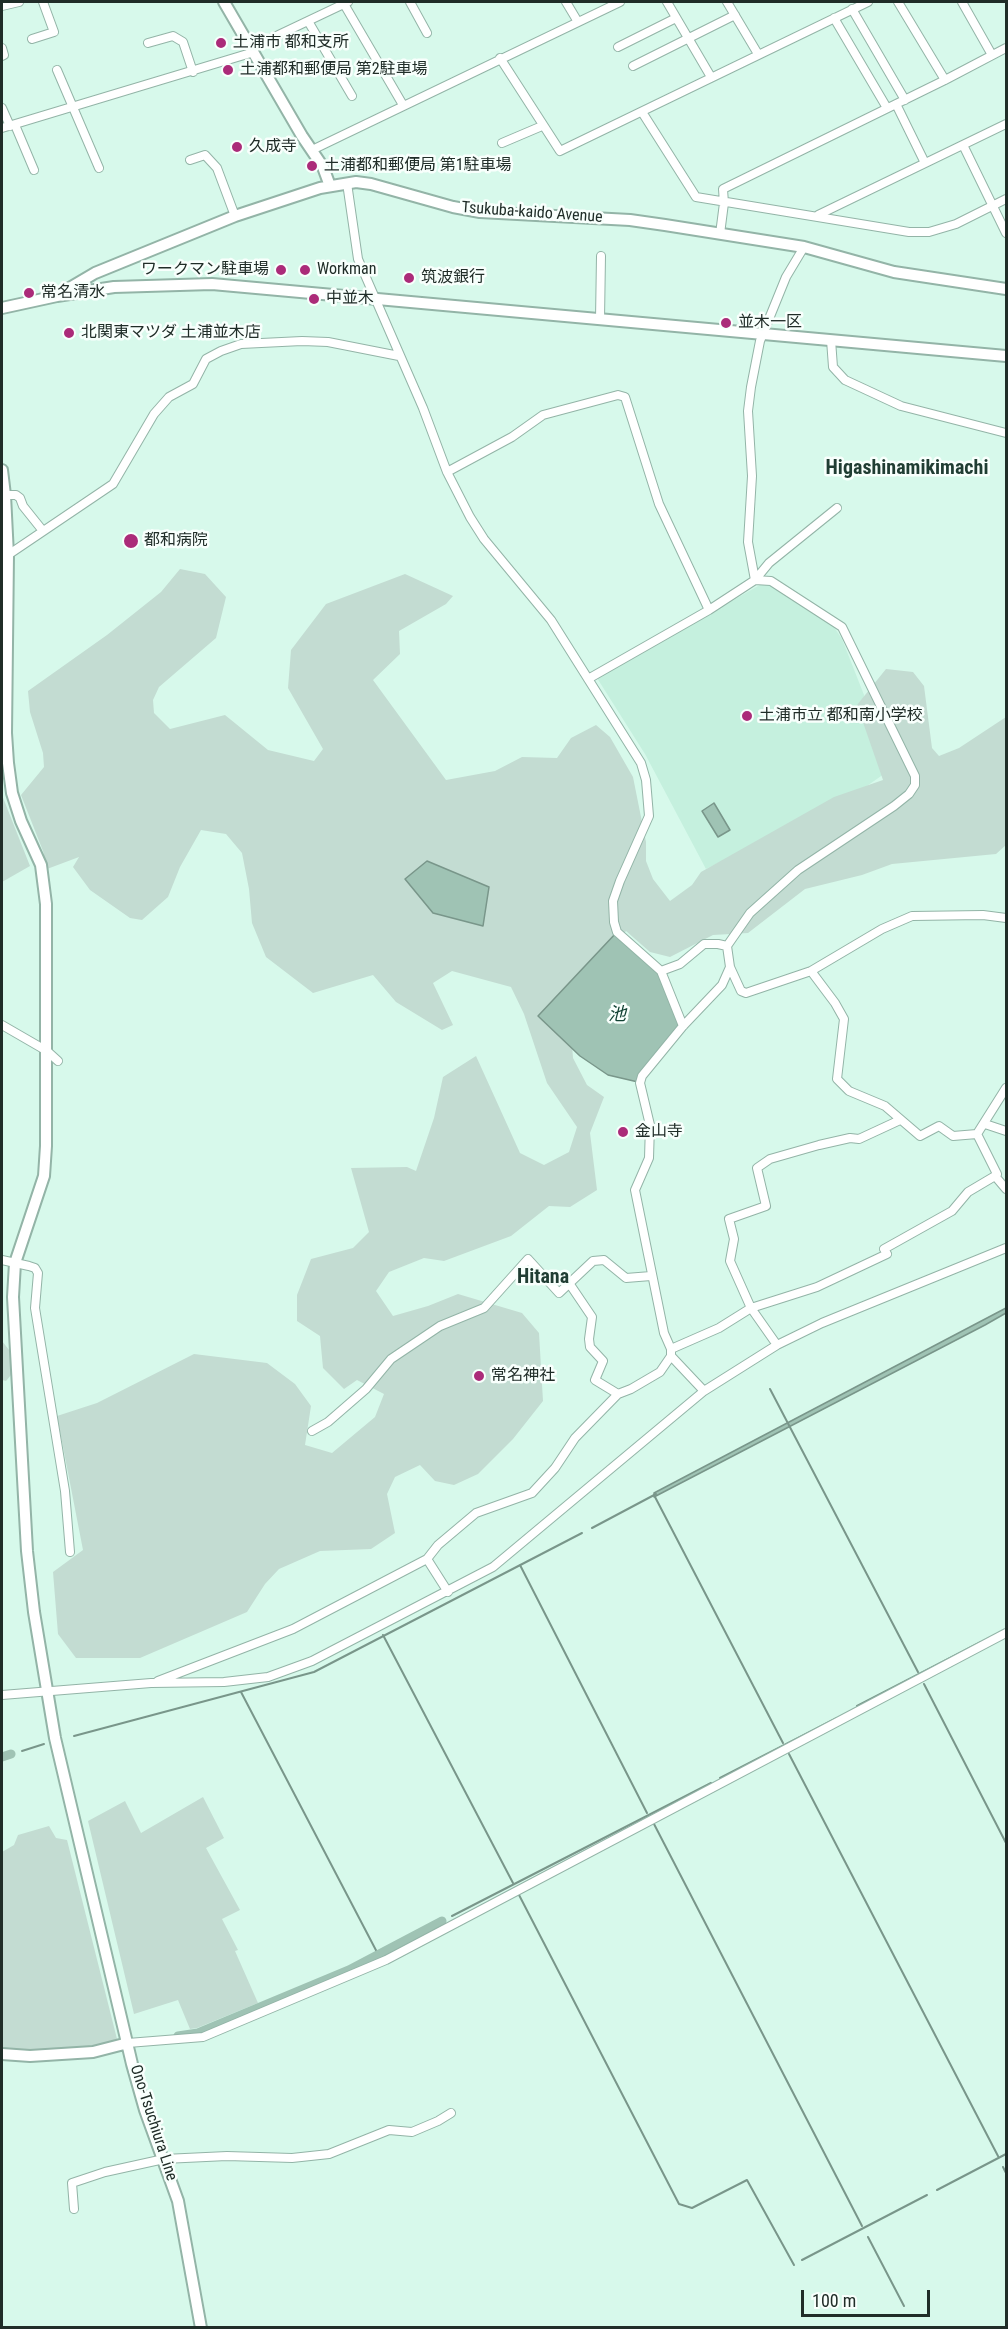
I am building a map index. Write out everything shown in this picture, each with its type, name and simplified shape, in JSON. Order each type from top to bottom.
[{"type":"street","points":[[2,6],[19,2]]},
{"type":"street","points":[[32,39],[54,32],[43,2]]},
{"type":"street","points":[[224,2],[326,173],[330,186]]},
{"type":"street","points":[[410,2],[427,33]]},
{"type":"street","points":[[566,2],[578,22]]},
{"type":"street","points":[[312,150],[620,2]]},
{"type":"street","points":[[667,2],[711,77]]},
{"type":"street","points":[[727,2],[758,54]]},
{"type":"street","points":[[500,58],[560,151],[868,2]]},
{"type":"street","points":[[898,2],[945,80]]},
{"type":"street","points":[[962,2],[992,55]]},
{"type":"street","points":[[9,126],[193,72],[253,50],[346,3],[403,105]]},
{"type":"street","points":[[852,9],[905,100]]},
{"type":"street","points":[[633,66],[735,15]]},
{"type":"street","points":[[618,47],[676,18]]},
{"type":"street","points":[[834,18],[887,108]]},
{"type":"street","points":[[308,21],[352,96]]},
{"type":"street","points":[[148,43],[173,36],[183,42],[193,72]]},
{"type":"street","points":[[2,48],[4,55],[2,56]]},
{"type":"street","points":[[720,234],[724,203],[723,189],[1006,48]]},
{"type":"street","points":[[57,70],[99,168]]},
{"type":"street","points":[[896,104],[925,163]]},
{"type":"street","points":[[2,108],[9,126],[34,170]]},
{"type":"street","points":[[642,112],[696,197],[724,203],[818,215],[909,232],[929,232],[956,224],[1006,199]]},
{"type":"street","points":[[818,215],[1006,124]]},
{"type":"street","points":[[502,143],[542,126]]},
{"type":"street","points":[[963,145],[1006,232]]},
{"type":"street","points":[[190,160],[205,155],[217,168],[235,216]]},
{"type":"street","points":[[347,183],[358,259],[423,408],[447,472],[479,532],[551,620],[642,763],[649,816],[613,900],[614,922],[617,932],[661,971],[683,1026]]},
{"type":"street","name":"Tsukuba-kaido Avenue","points":[[57,296],[111,266],[235,216],[330,186],[347,183],[371,184],[453,207],[480,212],[630,220],[804,247],[894,272],[1006,289]]},
{"type":"street","points":[[754,580],[748,542],[752,476],[748,411],[760,341],[786,277],[804,247]]},
{"type":"street","points":[[600,319],[601,256]]},
{"type":"street","points":[[111,266],[110,276],[114,287]]},
{"type":"street","points":[[83,291],[86,278]]},
{"type":"street","points":[[2,308],[114,287],[212,284],[1006,356]]},
{"type":"street","points":[[831,339],[833,367],[845,380],[900,406],[1006,433]]},
{"type":"street","points":[[5,557],[113,484],[154,414],[169,397],[193,384],[206,359],[221,351],[241,345],[302,341],[328,342],[399,356]]},
{"type":"street","points":[[447,472],[512,437],[543,415],[618,394],[626,397],[659,504],[710,610]]},
{"type":"street","points":[[2,470],[5,495],[8,763],[12,793],[41,865],[46,904],[47,1051],[44,1176],[15,1263],[13,1318],[27,1551],[55,1738],[128,2043],[203,2037],[386,1960],[1006,1633]]},
{"type":"street","points":[[5,495],[16,495],[20,498],[23,507],[43,531]]},
{"type":"street","points":[[588,679],[710,610],[754,580],[769,563],[837,508]]},
{"type":"street","points":[[754,580],[771,581],[842,627],[915,776],[915,785],[909,794],[894,806],[798,870],[750,914],[727,946],[730,967],[741,991],[746,993],[811,971],[882,929],[912,916],[983,915],[1006,918]]},
{"type":"street","points":[[661,971],[680,964],[704,944],[727,946]]},
{"type":"street","points":[[704,1391],[671,1352],[664,1334],[651,1276],[651,1262],[635,1190],[649,1158],[650,1125],[640,1083],[642,1076],[683,1026],[722,985],[730,967]]},
{"type":"street","points":[[811,971],[844,1019],[837,1079],[849,1091],[885,1107],[921,1136],[939,1126],[953,1136],[977,1134],[1006,1088]]},
{"type":"street","points":[[2,1025],[47,1051],[58,1061]]},
{"type":"street","points":[[777,1345],[752,1308],[730,1261],[734,1239],[729,1219],[766,1206],[756,1167],[770,1159],[819,1145],[850,1138],[859,1139],[900,1120]]},
{"type":"street","points":[[985,1124],[1006,1131]]},
{"type":"street","points":[[977,1134],[997,1174],[995,1176],[1006,1189]]},
{"type":"street","points":[[151,1683],[212,1662],[293,1629],[427,1559],[438,1545],[476,1513],[532,1493],[555,1468],[575,1438],[618,1394],[660,1372],[671,1352],[752,1308],[817,1287],[887,1254],[884,1249],[952,1211],[968,1192],[995,1176]]},
{"type":"street","points":[[2,1695],[151,1683],[224,1682],[268,1677],[312,1661],[493,1567],[704,1391],[777,1345],[822,1323],[1006,1248]]},
{"type":"street","points":[[312,1431],[328,1422],[366,1389],[391,1359],[440,1326],[484,1308],[528,1259],[559,1293],[593,1261],[604,1260],[626,1278],[651,1276]]},
{"type":"street","points":[[2,1260],[35,1268],[38,1273],[35,1308],[65,1491],[70,1552]]},
{"type":"street","points":[[569,1283],[592,1317],[590,1347],[603,1361],[595,1380],[618,1394]]},
{"type":"street","points":[[427,1559],[448,1592]]},
{"type":"street","name":"Ono-Tsuchiura Line","points":[[2,2055],[30,2056],[93,2052],[128,2043],[145,2110],[178,2201],[201,2328]]},
{"type":"street","points":[[74,2209],[72,2183],[105,2172],[164,2159],[227,2156],[292,2158],[329,2154],[388,2130],[412,2132],[451,2113]]},
{"type":"shaded area","points":[[180,569],[205,574],[226,597],[216,638],[159,687],[153,700],[154,713],[170,729],[225,715],[268,750],[314,761],[323,749],[288,688],[291,650],[326,604],[405,574],[453,596],[446,604],[399,631],[400,654],[373,680],[446,780],[495,771],[522,757],[557,758],[571,738],[596,725],[610,737],[633,777],[646,842],[646,861],[653,879],[670,901],[692,885],[701,872],[834,797],[883,780],[857,705],[886,669],[913,672],[924,686],[932,748],[939,756],[959,748],[1006,717],[1006,845],[996,854],[892,864],[862,875],[805,889],[748,933],[713,935],[670,957],[650,952],[626,931],[599,962],[570,1018],[573,1058],[587,1085],[604,1097],[590,1133],[597,1190],[570,1207],[549,1206],[511,1236],[444,1261],[424,1258],[389,1272],[376,1291],[393,1316],[458,1294],[522,1313],[539,1333],[543,1401],[513,1439],[478,1474],[454,1485],[435,1481],[420,1465],[395,1477],[387,1494],[395,1533],[371,1549],[320,1551],[279,1569],[265,1584],[247,1612],[140,1658],[76,1658],[58,1634],[53,1572],[83,1550],[57,1416],[97,1403],[194,1354],[267,1363],[295,1384],[311,1406],[305,1445],[332,1453],[375,1417],[384,1394],[357,1380],[344,1389],[323,1368],[320,1336],[297,1321],[297,1295],[311,1259],[353,1248],[369,1232],[351,1168],[407,1167],[416,1171],[434,1118],[443,1077],[476,1056],[520,1153],[544,1165],[569,1152],[577,1127],[547,1083],[524,1014],[511,987],[452,971],[433,983],[453,1025],[442,1030],[396,1002],[373,975],[313,993],[266,957],[252,923],[249,889],[242,853],[226,834],[201,830],[180,867],[168,897],[142,920],[130,918],[90,890],[73,867],[79,857],[47,869],[43,851],[21,795],[44,767],[43,753],[30,712],[28,691],[107,635],[161,592]]},
{"type":"shaded area","name":"土浦市立 都和南小学校","points":[[765,582],[832,624],[842,639],[890,761],[884,774],[854,795],[706,869],[645,754],[597,678]]},
{"type":"shaded area","points":[[2,795],[30,866],[2,882]]},
{"type":"shaded area","points":[[2,1341],[20,1364],[6,1381],[2,1380]]},
{"type":"shaded area","points":[[203,1797],[224,1838],[206,1848],[240,1910],[222,1919],[238,1950],[235,1951],[258,2003],[190,2029],[178,2000],[134,2014],[88,1821],[125,1801],[141,1833]]},
{"type":"shaded area","points":[[49,1826],[56,1838],[67,1840],[117,2039],[92,2048],[39,2052],[2,2050],[2,1852],[14,1845],[18,1835]]},
{"type":"water","points":[[714,803],[730,830],[718,837],[702,811]]},
{"type":"water","points":[[427,861],[489,887],[483,926],[433,913],[405,879]]},
{"type":"water","name":"池","points":[[616,933],[659,972],[681,1026],[638,1082],[608,1075],[580,1056],[538,1016]]},
{"type":"water","points":[[1006,1308],[1006,1313],[985,1325],[654,1497],[654,1493]]},
{"type":"waterway","points":[[770,1389],[918,1672]]},
{"type":"waterway","points":[[592,1528],[656,1494]]},
{"type":"waterway","points":[[654,1495],[783,1743]]},
{"type":"waterway","points":[[74,1736],[314,1672],[582,1533]]},
{"type":"waterway","points":[[520,1565],[647,1813]]},
{"type":"waterway","points":[[383,1635],[513,1883]]},
{"type":"waterway","points":[[857,1706],[981,1642]]},
{"type":"waterway","points":[[924,1684],[1006,1843]]},
{"type":"waterway","points":[[241,1692],[379,1956]]},
{"type":"waterway","points":[[720,1778],[837,1718]]},
{"type":"waterway","points":[[22,1751],[44,1744]]},
{"type":"waterway","points":[[2,1757],[11,1754]]},
{"type":"waterway","points":[[789,1754],[998,2156]]},
{"type":"waterway","points":[[452,1916],[711,1783]]},
{"type":"waterway","points":[[654,1824],[862,2226]]},
{"type":"waterway","points":[[518,1893],[679,2204],[692,2208],[747,2180],[794,2265]]},
{"type":"waterway","points":[[178,2036],[198,2033],[349,1970],[442,1921]]},
{"type":"waterway","points":[[937,2190],[1006,2154]]},
{"type":"waterway","points":[[1003,2167],[1006,2173]]},
{"type":"waterway","points":[[802,2260],[927,2195]]},
{"type":"waterway","points":[[868,2237],[904,2306]]},
{"type":"place","name":"土浦市 都和支所","points":[[221,43]]},
{"type":"place","name":"土浦都和郵便局 第2駐車場","points":[[228,70]]},
{"type":"place","name":"久成寺","points":[[237,147]]},
{"type":"place","name":"土浦都和郵便局 第1駐車場","points":[[312,166]]},
{"type":"place","name":"ワークマン駐車場","points":[[281,270]]},
{"type":"place","name":"Workman","points":[[305,270]]},
{"type":"place","name":"筑波銀行","points":[[409,278]]},
{"type":"place","name":"常名清水","points":[[29,293]]},
{"type":"place","name":"中並木","points":[[314,299]]},
{"type":"place","name":"並木一区","points":[[726,323]]},
{"type":"place","name":"北関東マツダ 土浦並木店","points":[[69,333]]},
{"type":"place","name":"都和病院","points":[[131,541]]},
{"type":"place","name":"土浦市立 都和南小学校","points":[[747,716]]},
{"type":"place","name":"金山寺","points":[[623,1132]]},
{"type":"place","name":"常名神社","points":[[479,1376]]},
{"type":"district","name":"Higashinamikimachi","points":[[907,469]]},
{"type":"district","name":"Hitana","points":[[543,1278]]}]
